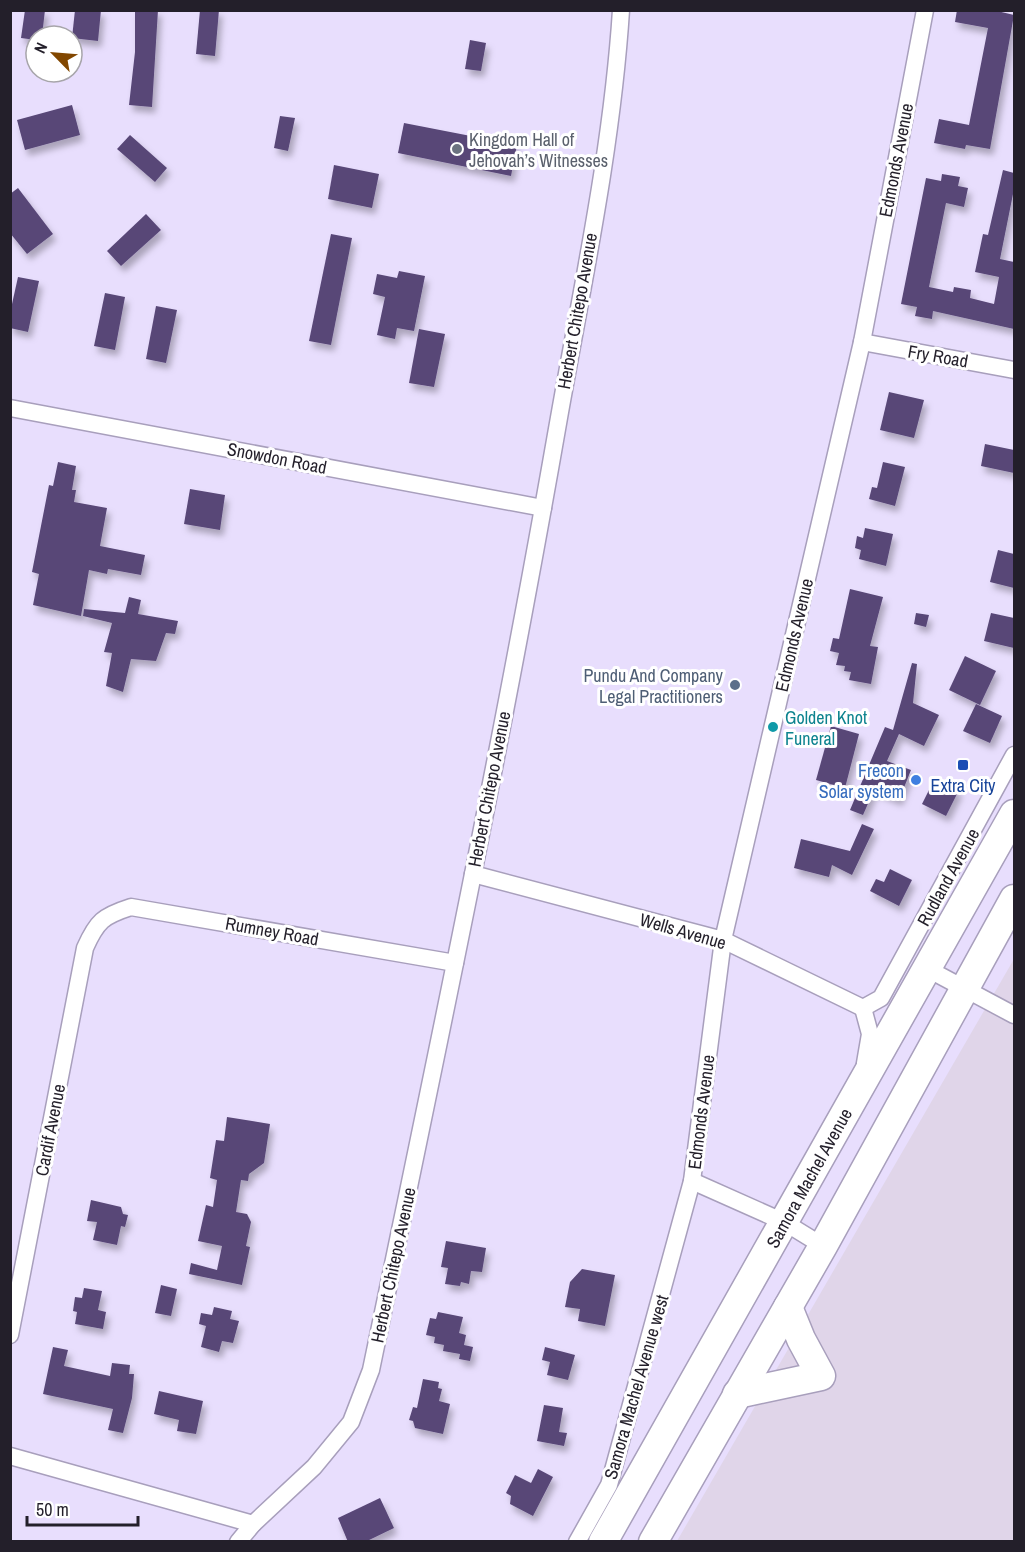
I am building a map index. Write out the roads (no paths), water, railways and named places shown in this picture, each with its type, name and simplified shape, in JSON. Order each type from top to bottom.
[{"type":"highway","name":"Samora Machel Avenue","points":[[603,1542],[1014,814]]},
{"type":"highway","points":[[653,1542],[823,1246],[1014,899]]},
{"type":"highway","points":[[737,1394],[821,1376],[801,1339],[788,1307]]},
{"type":"street","name":"Herbert Chitepo Avenue","points":[[238,1542],[253,1524],[314,1467],[351,1422],[371,1370],[473,874],[543,508],[610,120],[621,10]]},
{"type":"street","name":"Edmonds Avenue","points":[[671,1261],[692,1181],[723,940],[862,342],[925,10]]},
{"type":"street","name":"Fry Road","points":[[862,342],[1014,370]]},
{"type":"street","name":"Snowdon Road","points":[[10,408],[543,508]]},
{"type":"street","name":"Rudland Avenue","points":[[863,1008],[880,998],[1014,755]]},
{"type":"street","name":"Wells Avenue","points":[[473,874],[723,940],[863,1008]]},
{"type":"street","name":"Rumney Road","points":[[95,927],[109,914],[131,907],[455,963]]},
{"type":"street","name":"Cardif Avenue","points":[[10,1335],[85,948],[95,927]]},
{"type":"street","points":[[926,968],[1014,1015]]},
{"type":"street","points":[[862,1084],[870,1034],[863,1008]]},
{"type":"street","points":[[692,1181],[784,1222],[823,1246]]},
{"type":"street","name":"Samora Machel Avenue west","points":[[577,1542],[609,1485],[671,1261]]},
{"type":"street","points":[[10,1456],[253,1524]]},
{"type":"place","name":"Kingdom Hall of Jehovah’s Witnesses","points":[[457,149]]},
{"type":"place","name":"Pundu And Company Legal Practitioners","points":[[735,685]]},
{"type":"place","name":"Golden Knot Funeral","points":[[773,727]]},
{"type":"place","name":"Extra City","points":[[963,765]]},
{"type":"place","name":"Frecon Solar system","points":[[916,780]]}]
